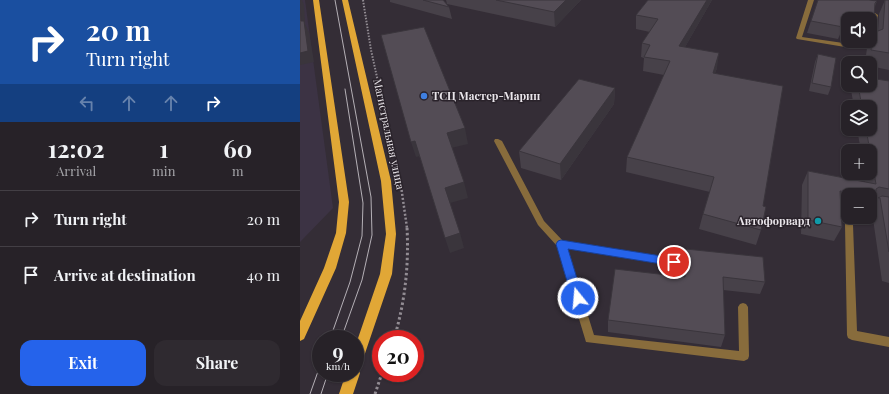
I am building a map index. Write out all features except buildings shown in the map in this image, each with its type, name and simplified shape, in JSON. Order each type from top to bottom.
[{"type":"main road","points":[[300,335],[330,268],[342,233],[344,202],[316,0]]},
{"type":"main road","name":"Магистральная улица","points":[[345,0],[386,182],[391,234],[386,274],[364,339]]},
{"type":"main road","points":[[346,394],[350,382]]},
{"type":"lane","points":[[811,0],[799,38],[841,45]]},
{"type":"lane","points":[[498,141],[541,223],[561,244],[590,339],[744,356],[743,307]]},
{"type":"lane","points":[[849,224],[852,335],[889,342]]},
{"type":"lane","points":[[561,244],[674,262]]},
{"type":"path","points":[[375,394],[379,382]]},
{"type":"shaded area","points":[[300,0],[305,0],[333,208],[300,242]]},
{"type":"tram line","points":[[335,0],[371,197],[372,235],[362,280],[344,330]]},
{"type":"tram line","points":[[333,330],[350,282],[362,236],[363,203],[345,89]]},
{"type":"tram line","points":[[310,394],[314,382]]},
{"type":"tram line","points":[[321,394],[325,382]]},
{"type":"place","name":"ТСЦ Мастер-Марин","points":[[424,96]]},
{"type":"place","name":"Автофорвард","points":[[818,221]]},
{"type":"route","points":[[578,298],[561,244],[674,262]]}]
